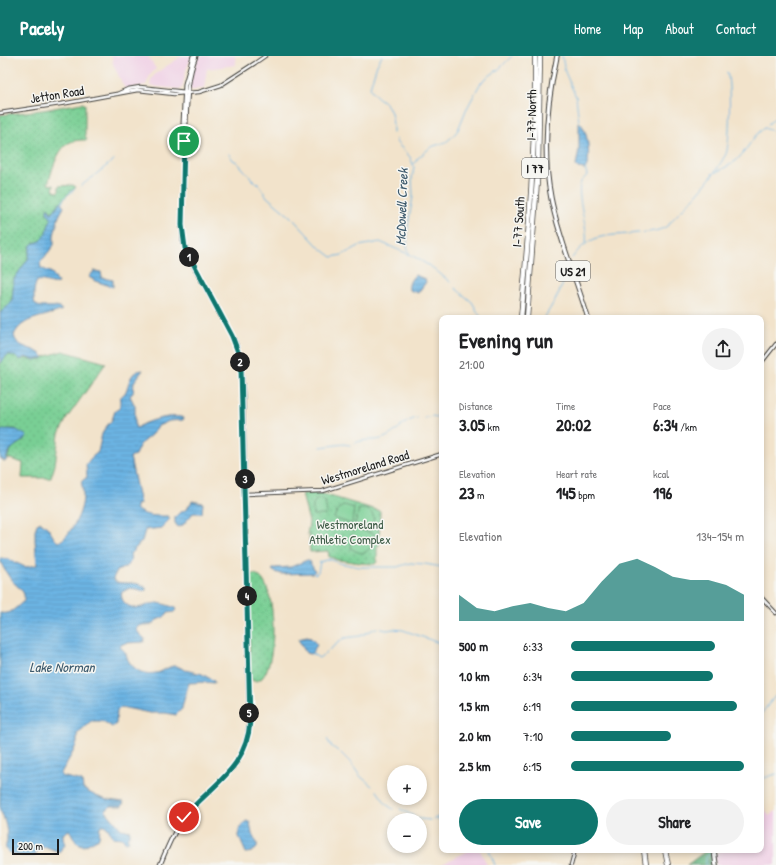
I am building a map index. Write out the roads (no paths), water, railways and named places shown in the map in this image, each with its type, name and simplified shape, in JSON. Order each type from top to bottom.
[{"type":"highway","name":"I-77 South","points":[[525,315],[534,146],[536,56]]},
{"type":"highway","name":"I 77","points":[[525,315],[535,181],[536,56]]},
{"type":"highway","name":"I 77","points":[[525,315],[536,205],[541,56]]},
{"type":"highway","name":"I-77 North","points":[[525,315],[540,186],[543,99],[541,56]]},
{"type":"highway","points":[[536,205],[540,186]]},
{"type":"highway","points":[[527,258],[527,279]]},
{"type":"highway","points":[[645,853],[647,865]]},
{"type":"highway","points":[[645,853],[647,865]]},
{"type":"highway","points":[[666,853],[668,865]]},
{"type":"main road","points":[[160,865],[171,838],[181,821],[195,804],[233,768],[242,754],[248,740],[250,716],[242,380],[238,352],[226,325],[185,248],[182,225],[186,124],[185,92],[194,56]]},
{"type":"main road","name":"US 21","points":[[557,56],[548,114],[546,147],[548,181],[555,215],[587,315]]},
{"type":"main road","points":[[714,853],[716,865]]},
{"type":"street","name":"Jetton Road","points":[[0,113],[116,94],[132,88],[140,87],[199,92],[221,85],[265,56]]},
{"type":"street","points":[[764,359],[776,344]]},
{"type":"street","name":"Westmoreland Road","points":[[245,494],[312,492],[326,490],[439,455]]},
{"type":"street","points":[[764,600],[776,613]]},
{"type":"street","points":[[570,865],[574,853]]},
{"type":"water","points":[[579,122],[582,125],[587,137],[589,152],[585,169],[578,168],[576,166],[579,149]]},
{"type":"water","points":[[60,202],[64,207],[59,216],[54,235],[54,245],[40,263],[41,268],[52,273],[58,283],[37,281],[34,289],[34,297],[35,302],[40,307],[54,307],[62,310],[35,318],[23,324],[14,335],[19,343],[37,351],[44,358],[35,360],[25,357],[21,360],[12,355],[7,355],[0,364],[0,313],[10,304],[12,300],[14,279],[28,259],[31,245],[41,241],[45,235],[51,219],[47,213],[47,208],[48,207],[50,212],[53,212]]},
{"type":"water","points":[[94,271],[101,272],[102,278],[113,280],[113,287],[95,281],[89,277]]},
{"type":"water","points":[[415,275],[425,279],[426,282],[418,293],[409,290],[410,282]]},
{"type":"water","name":"Lake Norman","points":[[143,370],[134,382],[133,393],[130,396],[135,406],[135,427],[137,428],[160,418],[174,416],[184,418],[183,420],[169,421],[158,426],[151,435],[140,444],[135,455],[130,457],[140,504],[136,505],[136,509],[147,515],[168,516],[170,519],[161,528],[145,530],[142,541],[130,554],[131,558],[128,566],[117,571],[113,578],[116,582],[139,584],[146,588],[144,591],[130,588],[122,592],[121,595],[123,601],[130,607],[139,608],[158,603],[177,609],[174,612],[168,613],[151,625],[142,625],[137,627],[137,631],[145,639],[144,642],[125,643],[120,647],[125,652],[130,663],[135,669],[142,672],[148,674],[156,673],[177,666],[185,670],[202,674],[214,681],[214,683],[189,683],[182,709],[176,715],[166,713],[150,713],[121,707],[117,711],[116,724],[112,727],[103,721],[91,721],[77,734],[77,743],[61,773],[61,776],[82,781],[83,789],[96,796],[107,800],[124,802],[122,806],[111,806],[105,810],[121,829],[130,831],[130,835],[127,837],[129,841],[126,842],[122,838],[113,837],[104,825],[100,827],[99,838],[84,846],[76,842],[69,830],[63,834],[65,845],[59,852],[47,847],[40,847],[38,848],[35,856],[20,856],[12,854],[6,849],[6,828],[0,810],[0,613],[7,613],[13,610],[24,601],[24,595],[12,581],[0,558],[8,559],[25,567],[37,565],[35,530],[37,524],[41,522],[48,528],[58,542],[68,534],[76,522],[81,509],[83,489],[81,482],[87,477],[86,465],[98,452],[102,434],[112,420],[115,411],[120,408],[120,398],[126,392],[131,377],[135,372]]},
{"type":"water","points":[[8,429],[17,430],[27,436],[9,452],[6,461],[4,461],[0,458],[0,431]]},
{"type":"water","points":[[192,501],[203,503],[202,513],[193,513],[182,526],[178,527],[175,523],[175,517],[187,509]]},
{"type":"water","points":[[307,560],[315,571],[313,573],[282,574],[272,570],[275,568],[291,567]]},
{"type":"water","points":[[307,637],[311,638],[317,645],[311,654],[306,653],[298,639]]},
{"type":"water","points":[[246,821],[250,822],[252,834],[257,843],[257,848],[249,853],[246,853],[239,837],[239,830]]},
{"type":"waterway","name":"McDowell Creek","points":[[382,56],[377,65],[370,87],[377,97],[389,108],[391,112],[393,133]]},
{"type":"waterway","points":[[414,164],[418,158],[431,147],[446,142],[453,136],[458,130],[466,110],[480,84],[499,69],[512,56]]},
{"type":"waterway","points":[[562,56],[565,72],[576,97],[579,122]]},
{"type":"waterway","points":[[572,258],[579,249],[594,239],[654,231],[666,227],[703,188],[726,154],[729,126],[727,72]]},
{"type":"waterway","points":[[712,174],[737,160],[756,135],[776,117]]},
{"type":"waterway","points":[[764,128],[776,132]]},
{"type":"waterway","name":"McDowell Creek","points":[[396,139],[396,142],[410,157],[414,167],[412,179],[413,196],[408,225],[407,247],[409,253]]},
{"type":"waterway","points":[[229,154],[233,160],[237,162],[259,185],[267,197],[292,218],[320,248],[332,257],[342,255],[359,246],[380,242],[413,256],[433,268],[450,282]]},
{"type":"waterway","points":[[81,186],[114,160]]},
{"type":"waterway","points":[[585,168],[587,175],[581,182],[580,195],[586,229],[586,243]]},
{"type":"waterway","points":[[62,203],[64,198],[75,189]]},
{"type":"waterway","points":[[546,315],[563,284],[567,264]]},
{"type":"waterway","name":"McDowell Creek","points":[[455,288],[472,302],[479,315]]},
{"type":"waterway","points":[[424,418],[432,416],[439,417]]},
{"type":"waterway","points":[[355,443],[377,440],[389,436],[403,424],[417,418]]},
{"type":"waterway","points":[[321,447],[343,444],[350,445]]},
{"type":"waterway","points":[[313,572],[315,574],[318,572],[320,562],[330,559],[339,563],[360,567],[397,567],[410,563],[439,566]]},
{"type":"waterway","points":[[311,653],[319,658],[344,638],[360,636],[376,628],[403,630],[439,643]]},
{"type":"waterway","points":[[764,710],[776,695]]},
{"type":"waterway","points":[[327,739],[331,746],[338,751]]},
{"type":"waterway","points":[[341,753],[350,762],[360,776],[372,786]]},
{"type":"waterway","points":[[764,778],[776,774]]},
{"type":"waterway","points":[[377,791],[387,805],[393,809]]},
{"type":"waterway","points":[[400,809],[420,819],[430,820]]},
{"type":"waterway","points":[[433,819],[439,817]]},
{"type":"waterway","name":"McDowell Creek","points":[[490,853],[495,865]]},
{"type":"waterway","points":[[706,865],[706,857],[711,853]]},
{"type":"park label","name":"Westmoreland Athletic Complex","points":[[350,532]]}]
